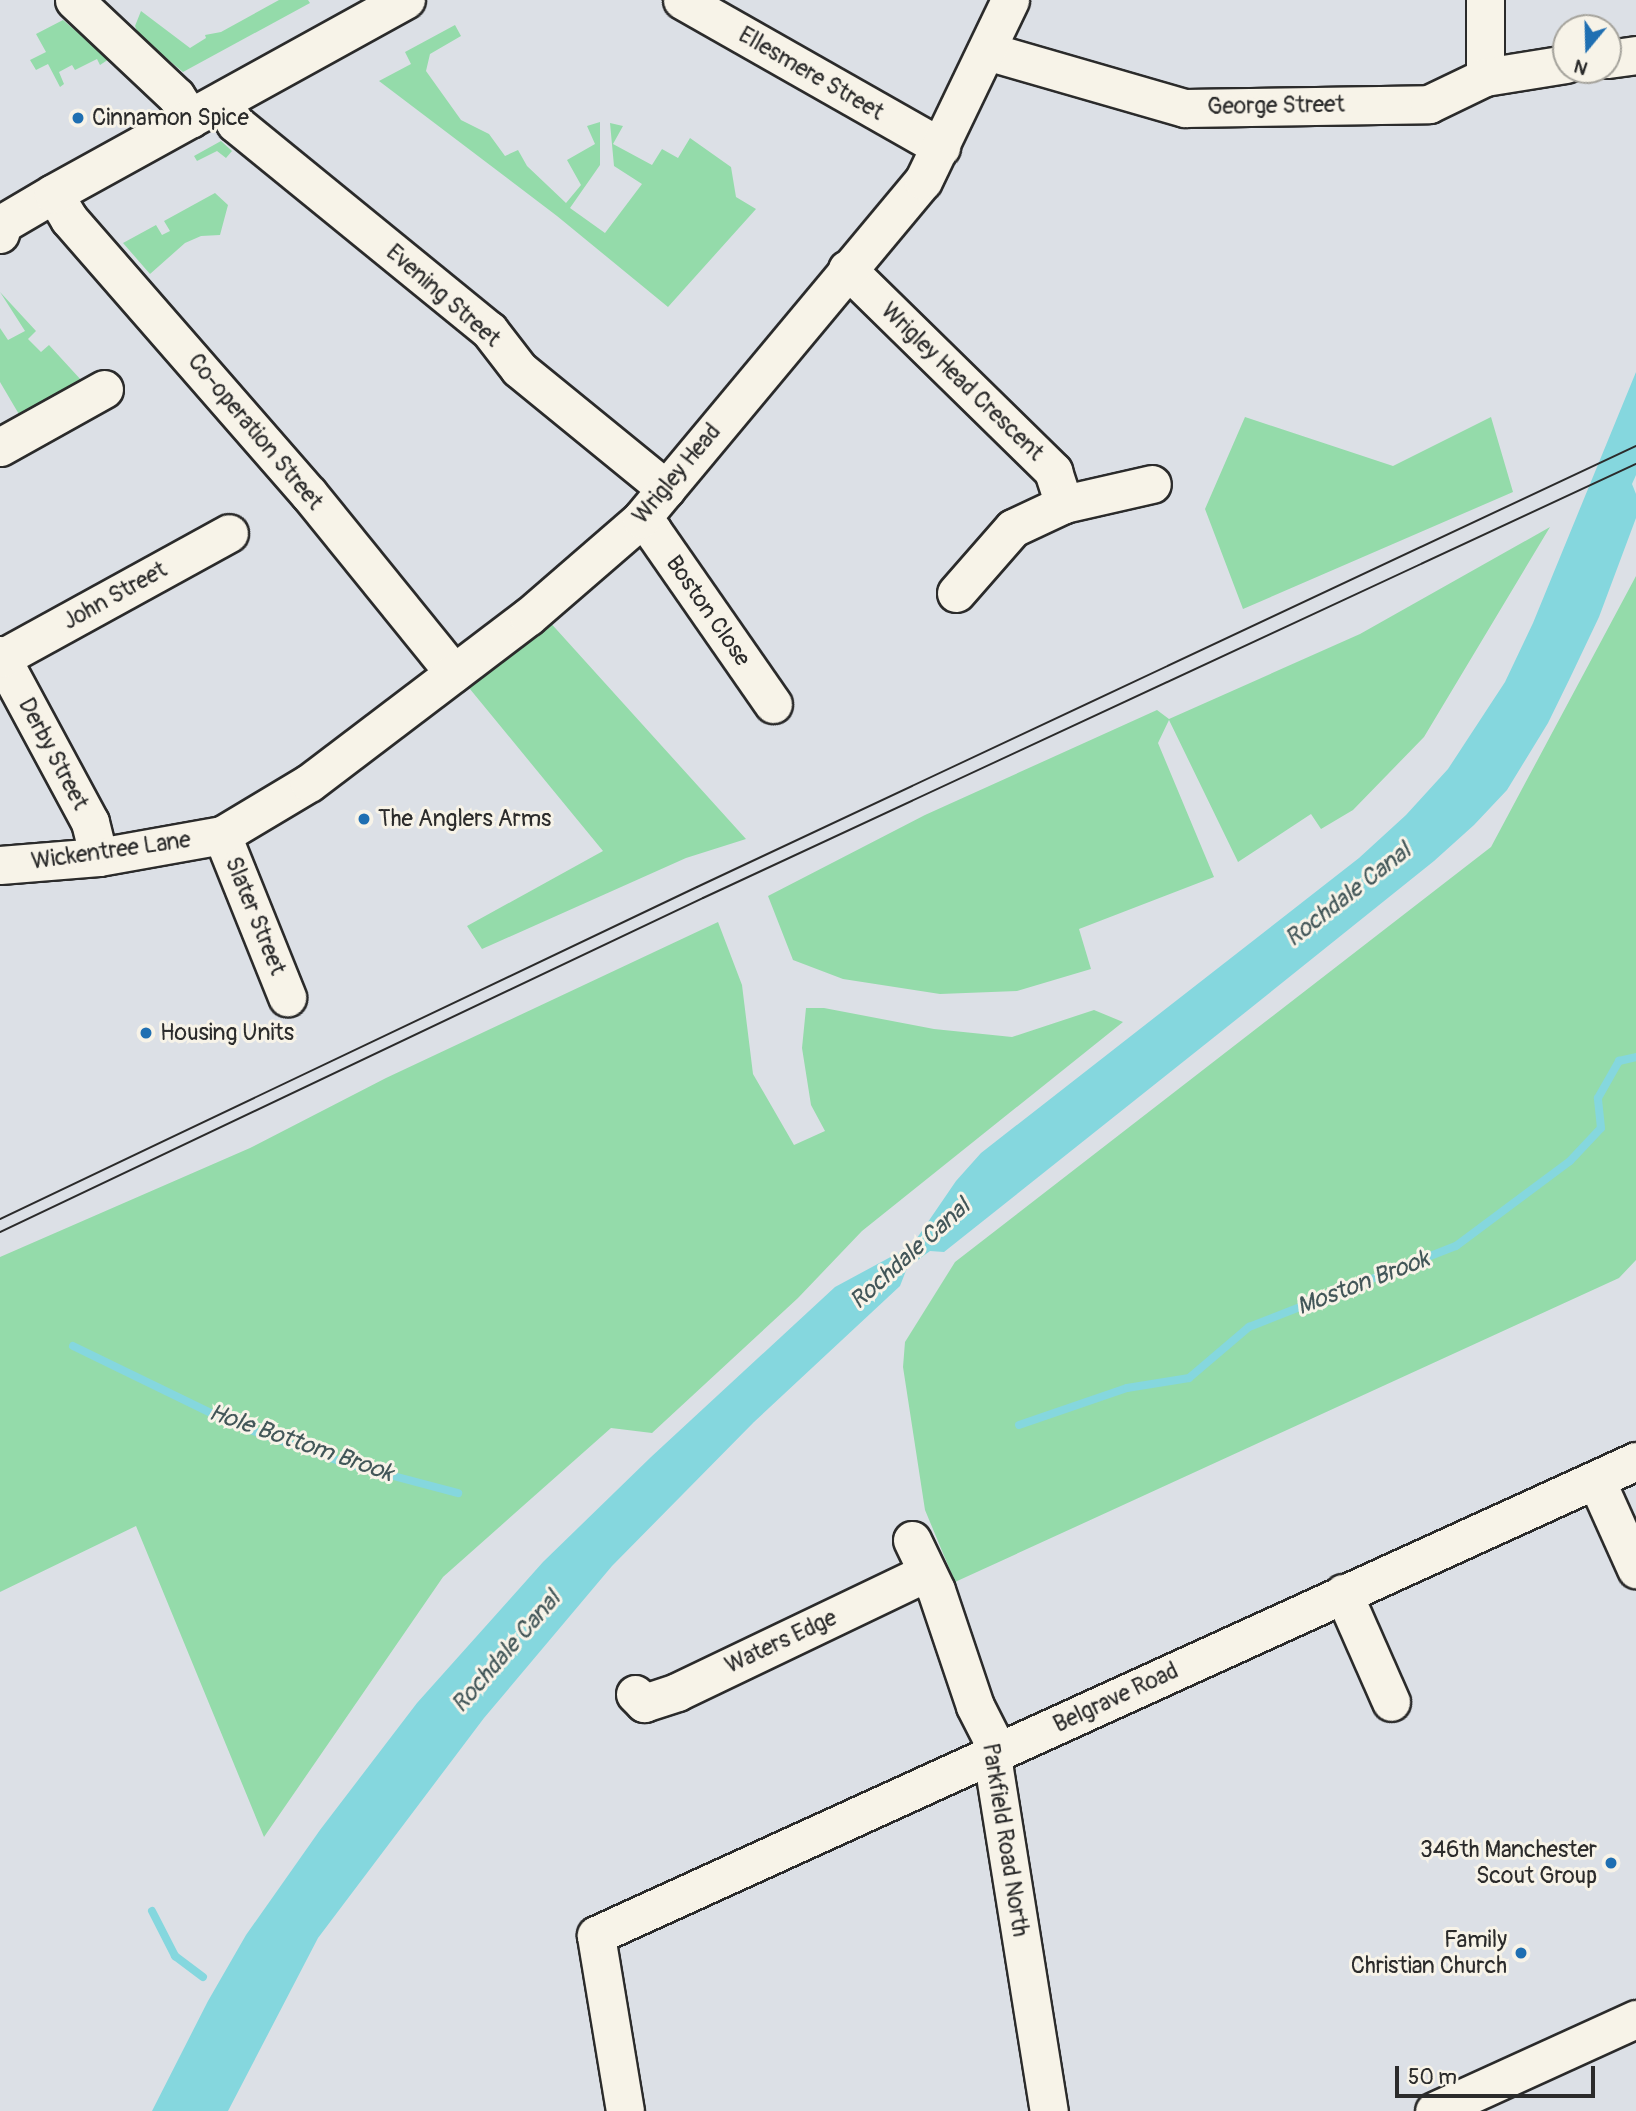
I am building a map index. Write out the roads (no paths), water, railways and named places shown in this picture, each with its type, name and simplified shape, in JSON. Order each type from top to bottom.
[{"type":"highway","points":[[1,227],[54,194],[406,0]]},
{"type":"street","name":"Evening Street","points":[[74,0],[176,96],[243,130],[489,330],[519,369],[666,489]]},
{"type":"street","name":"Wrigley Head","points":[[222,835],[309,783],[528,617],[641,519],[846,269],[923,181],[1010,0]]},
{"type":"street","points":[[1485,0],[1485,77]]},
{"type":"street","name":"Ellesmere Street","points":[[683,1],[941,147]]},
{"type":"street","name":"George Street","points":[[987,51],[1185,108],[1429,103],[1485,77],[1552,66]]},
{"type":"street","name":"Co-operation Street","points":[[54,194],[76,227],[309,494],[454,673]]},
{"type":"street","name":"Wrigley Head Crescent","points":[[846,269],[1052,471],[1064,504]]},
{"type":"street","points":[[0,447],[104,389]]},
{"type":"street","points":[[956,593],[1013,528],[1064,504],[1152,484]]},
{"type":"street","name":"Boston Close","points":[[641,519],[652,530],[774,704]]},
{"type":"street","name":"John Street","points":[[1,657],[229,533]]},
{"type":"street","name":"Derby Street","points":[[1,657],[90,822],[99,857]]},
{"type":"street","name":"Wickentree Lane","points":[[0,865],[99,857],[222,835]]},
{"type":"street","name":"Slater Street","points":[[222,835],[287,997]]},
{"type":"street","name":"Belgrave Road","points":[[625,2111],[596,1934],[993,1756],[1343,1593],[1636,1461]]},
{"type":"street","points":[[1596,1480],[1636,1569]]},
{"type":"street","name":"Parkfield Road North","points":[[912,1540],[927,1572],[975,1706],[992,1740],[1049,2111]]},
{"type":"street","name":"Waters Edge","points":[[635,1694],[644,1703],[677,1692],[927,1572]]},
{"type":"street","points":[[1343,1593],[1391,1702]]},
{"type":"street","points":[[1434,2111],[1636,2020]]},
{"type":"water","name":"Rochdale Canal","points":[[1636,372],[1636,475],[1632,484],[1636,494],[1636,518],[1599,617],[1548,723],[1507,790],[1434,861],[1247,1011],[944,1252],[930,1251],[907,1268],[900,1286],[754,1422],[612,1566],[484,1718],[318,1938],[228,2111],[152,2111],[208,2001],[246,1935],[320,1830],[417,1703],[543,1562],[651,1457],[835,1287],[898,1253],[917,1238],[956,1181],[981,1153],[1359,858],[1406,815],[1448,769],[1505,682],[1533,623]]},
{"type":"waterway","name":"Moston Brook","points":[[1019,1425],[1127,1388],[1189,1378],[1249,1327],[1456,1246],[1570,1161],[1601,1128],[1598,1098],[1619,1061],[1636,1057]]},
{"type":"waterway","name":"Hole Bottom Brook","points":[[73,1346],[236,1425],[348,1464],[458,1493]]},
{"type":"waterway","points":[[152,1911],[175,1956],[203,1977]]},
{"type":"tram line","points":[[0,1219],[697,887],[1636,446]]},
{"type":"tram line","points":[[0,1232],[703,898],[1636,464]]},
{"type":"place","name":"Cinnamon Spice","points":[[78,118]]},
{"type":"place","name":"The Anglers Arms","points":[[364,819]]},
{"type":"place","name":"Housing Units","points":[[146,1033]]},
{"type":"place","name":"346th Manchester Scout Group","points":[[1611,1863]]},
{"type":"place","name":"Family Christian Church","points":[[1521,1953]]}]
